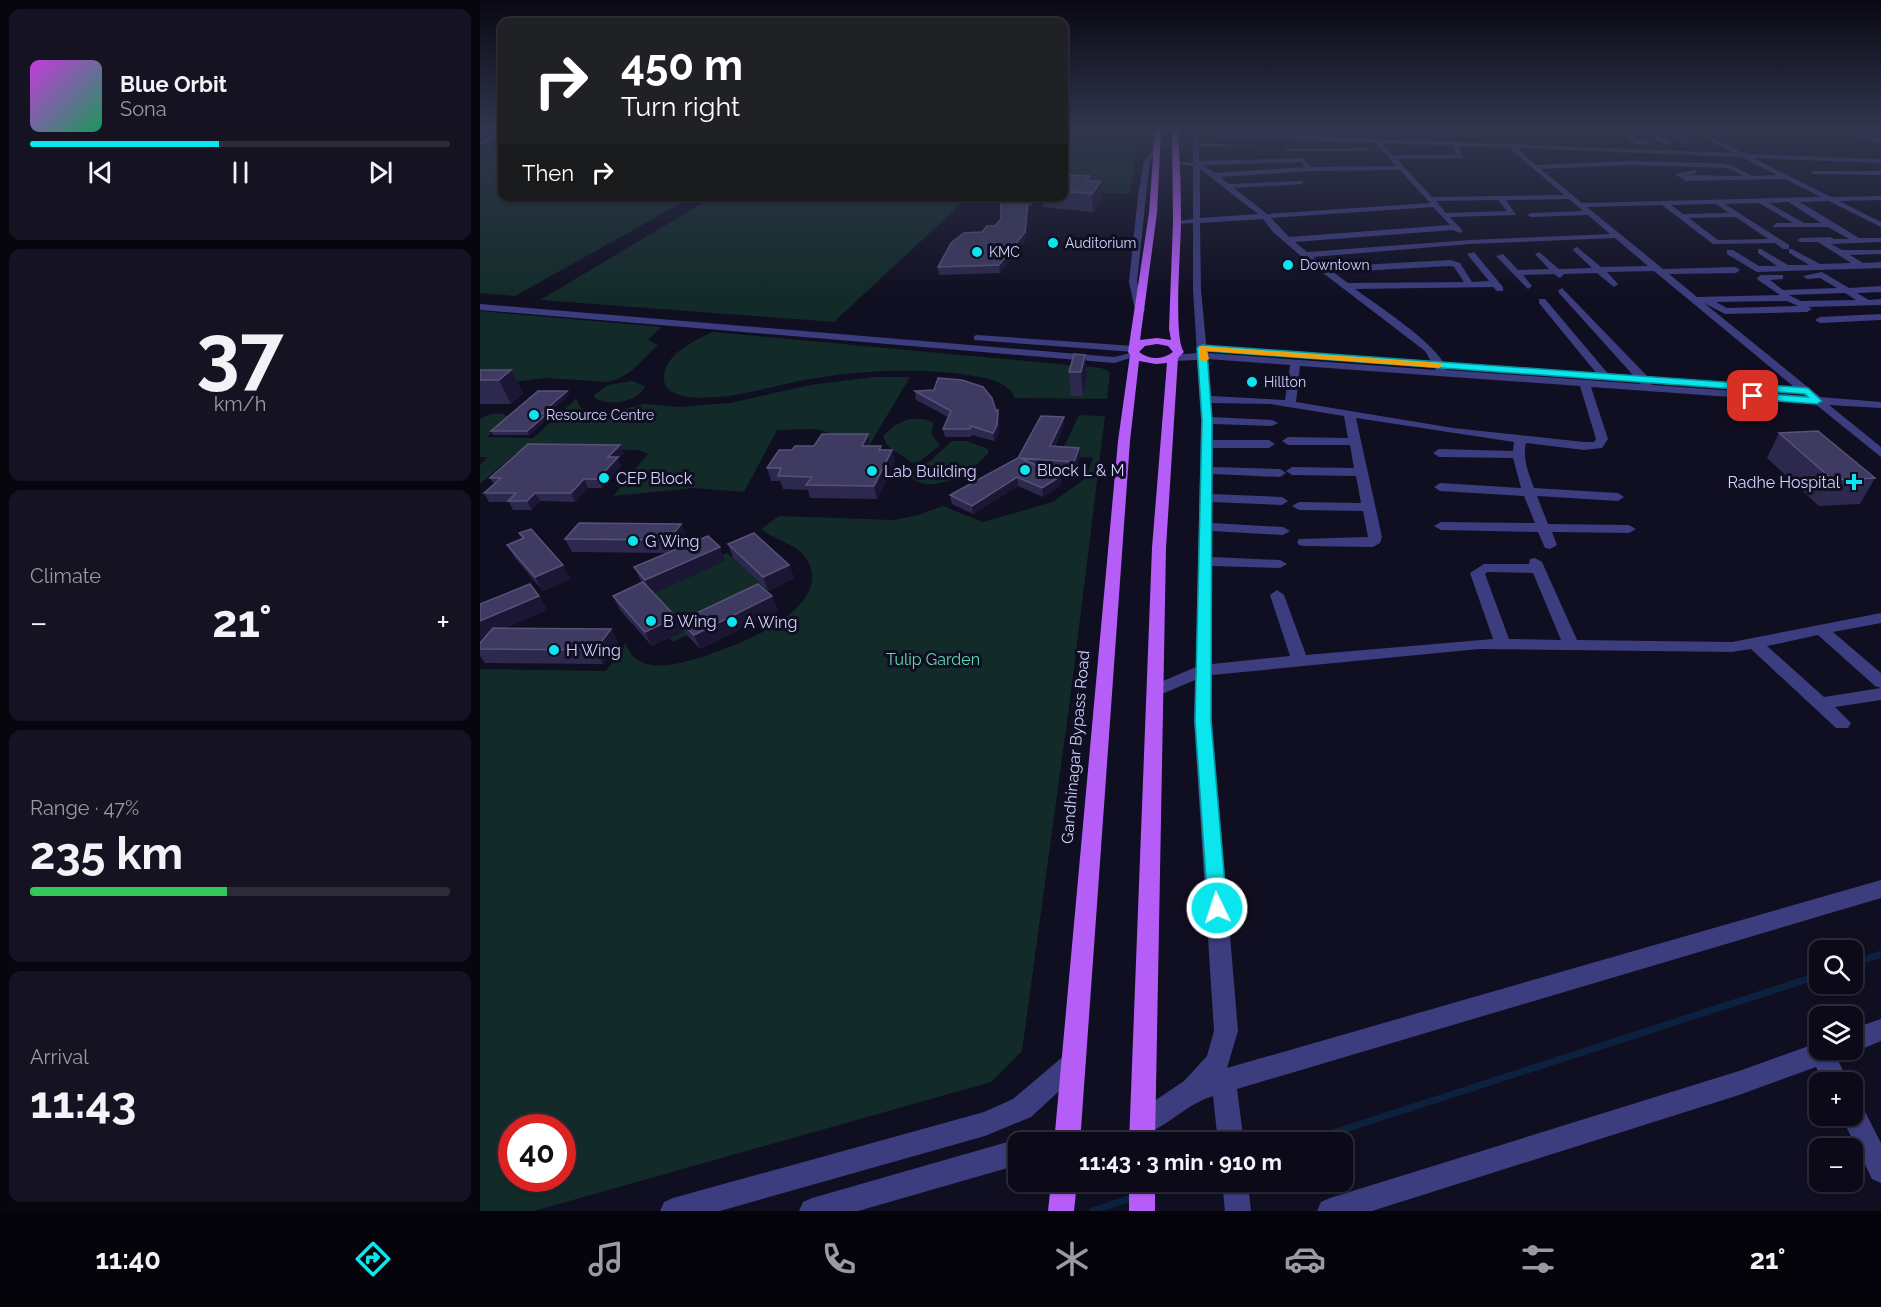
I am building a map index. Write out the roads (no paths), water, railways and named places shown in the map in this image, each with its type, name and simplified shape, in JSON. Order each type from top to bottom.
[{"type":"main road","name":"Gandhinagar Bypass Road","points":[[1063,1132],[1074,1062],[1124,441],[1155,187]]},
{"type":"main road","points":[[1143,1132],[1162,475],[1175,352],[1176,187]]},
{"type":"main road","points":[[1165,341],[1175,352],[1152,361],[1134,352],[1149,342],[1165,341]]},
{"type":"main road","points":[[1061,1211],[1063,1192]]},
{"type":"main road","points":[[1142,1192],[1142,1211]]},
{"type":"street","points":[[1140,310],[1133,282],[1144,187]]},
{"type":"street","points":[[1147,1132],[1193,1090],[1217,1063],[1226,1031],[1203,721],[1207,420],[1197,290],[1197,187]]},
{"type":"street","points":[[1229,187],[1305,255],[1348,281],[1429,349],[1441,370]]},
{"type":"street","points":[[1418,187],[1470,242]]},
{"type":"street","points":[[1557,187],[1881,453]]},
{"type":"street","points":[[1678,188],[1740,187]]},
{"type":"street","points":[[1794,187],[1811,195]]},
{"type":"street","points":[[1808,187],[1881,221]]},
{"type":"street","points":[[1810,187],[1881,225]]},
{"type":"street","points":[[1749,192],[1827,239]]},
{"type":"street","points":[[1177,222],[1408,207],[1467,199],[1570,197]]},
{"type":"street","points":[[1445,215],[1514,213],[1500,198]]},
{"type":"street","points":[[1580,205],[1881,198]]},
{"type":"street","points":[[1467,199],[1482,214]]},
{"type":"street","points":[[1791,200],[1855,238]]},
{"type":"street","points":[[1791,200],[1821,202],[1881,238]]},
{"type":"street","points":[[1716,201],[1847,290],[1876,305]]},
{"type":"street","points":[[1740,203],[1762,201]]},
{"type":"street","points":[[1662,202],[1754,268],[1881,273]]},
{"type":"street","points":[[1408,207],[1417,214]]},
{"type":"street","points":[[1383,208],[1391,216]]},
{"type":"street","points":[[1359,210],[1367,218]]},
{"type":"street","points":[[1333,212],[1340,219]]},
{"type":"street","points":[[1763,212],[1780,212]]},
{"type":"street","points":[[1308,213],[1316,221]]},
{"type":"street","points":[[1531,215],[1590,213]]},
{"type":"street","points":[[1680,216],[1737,215]]},
{"type":"street","points":[[1546,221],[1599,220]]},
{"type":"street","points":[[1776,225],[1830,225]]},
{"type":"street","points":[[1288,240],[1456,227]]},
{"type":"street","points":[[1305,255],[1470,242],[1617,236]]},
{"type":"street","points":[[1801,240],[1881,238]]},
{"type":"street","points":[[1861,266],[1822,242],[1881,238]]},
{"type":"street","points":[[1716,242],[1775,241]]},
{"type":"street","points":[[1577,249],[1614,284]]},
{"type":"street","points":[[1761,251],[1786,268]]},
{"type":"street","points":[[1840,254],[1881,252]]},
{"type":"street","points":[[1348,281],[1397,285],[1469,283],[1498,287],[1471,254]]},
{"type":"street","points":[[1539,254],[1557,271],[1577,306],[1607,345],[1646,384]]},
{"type":"street","points":[[1500,256],[1528,286]]},
{"type":"street","points":[[1373,264],[1397,285]]},
{"type":"street","points":[[1340,269],[1373,264],[1425,268],[1442,284]]},
{"type":"street","points":[[1348,281],[1455,264],[1469,283]]},
{"type":"street","points":[[1707,300],[1718,309],[1725,311],[1807,310],[1761,278],[1881,265]]},
{"type":"street","points":[[1516,273],[1599,270],[1736,270]]},
{"type":"street","points":[[1694,300],[1881,288]]},
{"type":"street","points":[[480,299],[1134,352]]},
{"type":"street","points":[[1577,306],[1545,304],[1606,378]]},
{"type":"street","points":[[1799,304],[1876,305]]},
{"type":"street","points":[[1836,306],[1873,330]]},
{"type":"street","points":[[480,307],[1114,360],[1134,352]]},
{"type":"street","points":[[693,324],[702,317]]},
{"type":"street","points":[[1820,320],[1881,317]]},
{"type":"street","points":[[1579,345],[1590,345]]},
{"type":"street","points":[[1175,352],[1203,352],[1441,370],[1585,384],[1646,384],[1881,396]]},
{"type":"street","points":[[1203,352],[1295,363],[1606,378],[1817,401],[1881,405]]},
{"type":"street","points":[[1290,404],[1295,363]]},
{"type":"street","points":[[1205,399],[1254,399],[1521,439],[1584,446],[1598,445],[1602,439],[1585,384]]},
{"type":"street","points":[[1304,542],[1373,543],[1375,537],[1349,414]]},
{"type":"street","points":[[1207,420],[1272,423]]},
{"type":"street","points":[[1521,439],[1519,455],[1529,491],[1550,545]]},
{"type":"street","points":[[1288,441],[1355,442]]},
{"type":"street","points":[[1206,444],[1269,444]]},
{"type":"street","points":[[1438,453],[1519,455]]},
{"type":"street","points":[[1206,470],[1361,472]]},
{"type":"street","points":[[1440,487],[1618,497]]},
{"type":"street","points":[[1205,498],[1281,501]]},
{"type":"street","points":[[1299,506],[1368,507]]},
{"type":"street","points":[[1441,526],[1629,529]]},
{"type":"street","points":[[1205,527],[1283,531]]},
{"type":"street","points":[[1204,561],[1280,564]]},
{"type":"street","points":[[1503,644],[1477,573],[1484,568],[1536,564],[1571,645]]},
{"type":"street","points":[[1277,595],[1300,661]]},
{"type":"street","points":[[1155,691],[1203,670],[1479,644],[1732,647],[1881,618]]},
{"type":"street","points":[[1821,630],[1881,682]]},
{"type":"street","points":[[1754,643],[1842,723]]},
{"type":"street","points":[[1821,703],[1881,694]]},
{"type":"street","points":[[1193,1090],[1881,889]]},
{"type":"street","points":[[1863,1036],[1881,1029]]},
{"type":"street","points":[[1330,1211],[1739,1083],[1809,1058]]},
{"type":"street","points":[[673,1211],[985,1124],[1022,1108],[1074,1062]]},
{"type":"street","points":[[1224,1081],[1230,1132]]},
{"type":"street","points":[[1859,1126],[1881,1170]]},
{"type":"street","points":[[812,1211],[1008,1155]]},
{"type":"street","points":[[1236,1192],[1238,1211]]},
{"type":"waterway","points":[[1863,960],[1881,954]]},
{"type":"waterway","points":[[1336,1132],[1809,979]]},
{"type":"waterway","points":[[1092,1211],[1132,1198]]},
{"type":"place","name":"Auditorium","points":[[1053,243]]},
{"type":"place","name":"KMC","points":[[977,252]]},
{"type":"place","name":"Downtown","points":[[1288,265]]},
{"type":"place","name":"Hillton","points":[[1252,382]]},
{"type":"place","name":"Resource Centre","points":[[534,415]]},
{"type":"place","name":"Block L & M","points":[[1025,470]]},
{"type":"place","name":"Lab Building","points":[[872,471]]},
{"type":"place","name":"CEP Block","points":[[604,478]]},
{"type":"place","name":"Radhe Hospital","points":[[1854,482]]},
{"type":"place","name":"G Wing","points":[[633,541]]},
{"type":"place","name":"B Wing","points":[[651,621]]},
{"type":"place","name":"A Wing","points":[[732,622]]},
{"type":"place","name":"H Wing","points":[[554,650]]},
{"type":"park label","name":"Tulip Garden","points":[[933,659]]}]
